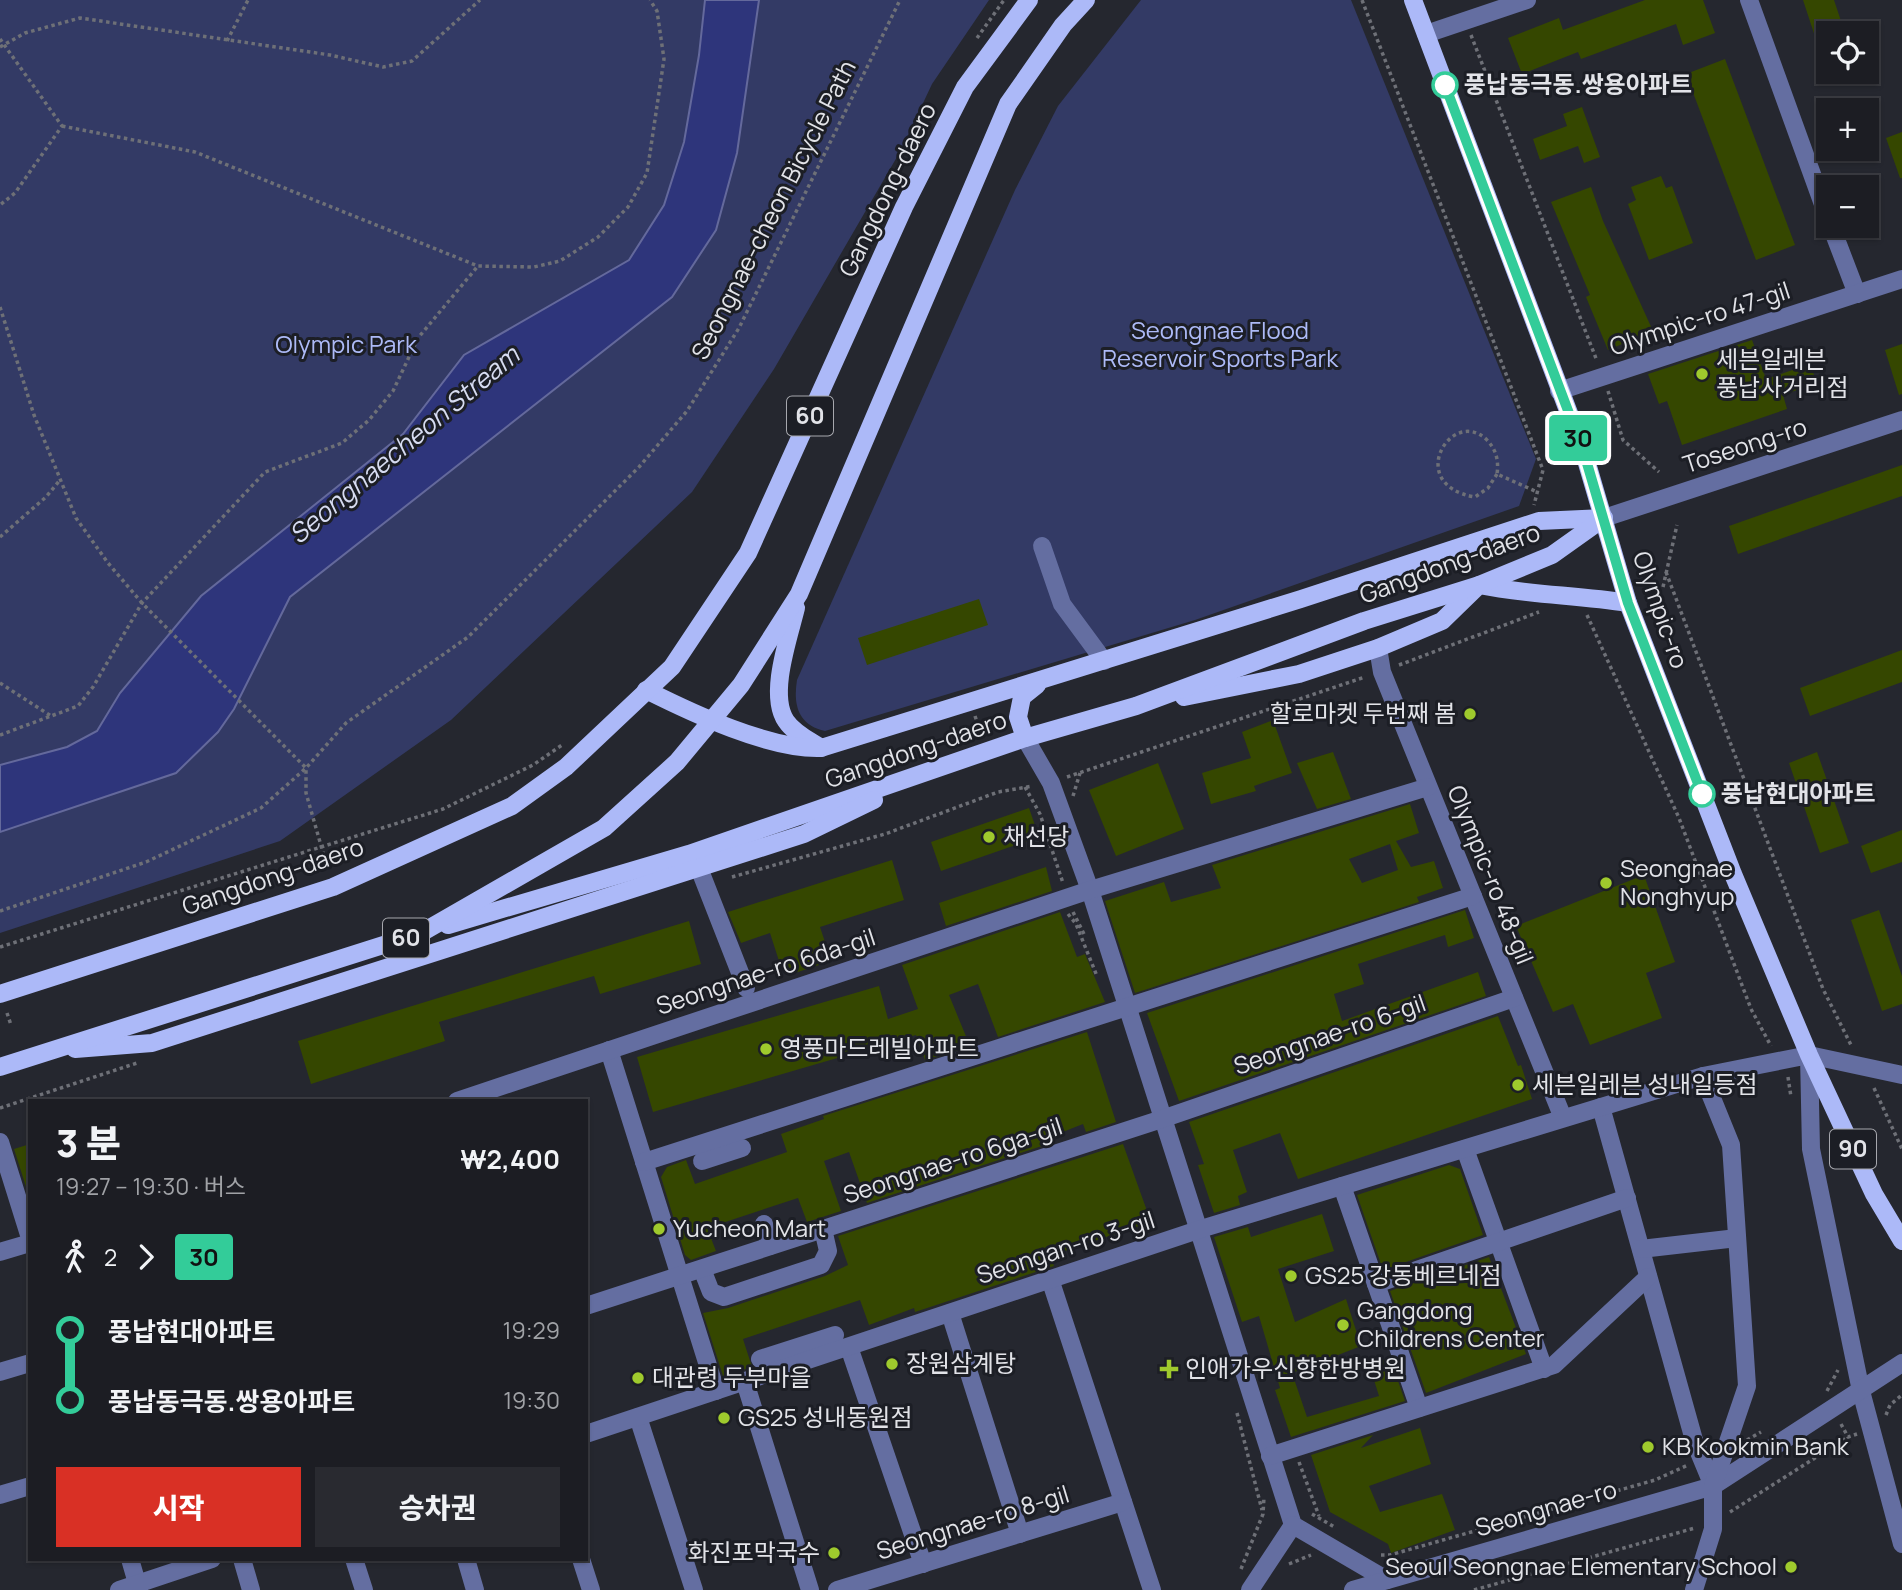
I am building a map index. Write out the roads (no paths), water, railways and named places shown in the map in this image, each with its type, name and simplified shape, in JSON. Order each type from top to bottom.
[{"type":"main road","name":"Gangdong-daero","points":[[0,994],[333,887],[512,806],[566,767],[672,667],[748,552],[904,207],[965,87],[1028,0]]},
{"type":"main road","name":"Gangdong-daero","points":[[421,933],[604,828],[677,762],[741,685],[799,594],[1008,104],[1063,25],[1086,0]]},
{"type":"main road","name":"Olympic-ro","points":[[1413,0],[1584,453],[1628,603],[1733,874],[1809,1055],[1874,1194],[1897,1219],[1902,1241]]},
{"type":"main road","name":"Gangdong-daero","points":[[712,720],[799,749],[821,748],[1104,661],[1539,521],[1604,518]]},
{"type":"main road","name":"Gangdong-daero","points":[[0,1067],[421,933],[689,854],[1025,738],[1136,706],[1364,621],[1479,585],[1552,555],[1604,518]]},
{"type":"main road","points":[[1136,706],[1299,674],[1378,648],[1442,621],[1479,585],[1517,593],[1592,597],[1628,603]]},
{"type":"main road","points":[[799,594],[781,670],[778,704],[786,721],[821,748]]},
{"type":"main road","points":[[1025,738],[1018,717],[1022,697],[1045,679]]},
{"type":"main road","points":[[646,690],[712,720]]},
{"type":"main road","points":[[44,1052],[152,1043],[804,834],[934,771]]},
{"type":"street","points":[[1426,34],[1527,0]]},
{"type":"street","points":[[1749,0],[1816,185]]},
{"type":"street","points":[[1836,238],[1857,294]]},
{"type":"street","name":"Olympic-ro 47-gil","points":[[1559,391],[1902,279]]},
{"type":"street","name":"Toseong-ro","points":[[1604,518],[1902,420]]},
{"type":"street","points":[[1042,546],[1062,604],[1104,661]]},
{"type":"street","name":"Olympic-ro 48-gil","points":[[1378,648],[1382,672],[1563,1118]]},
{"type":"street","points":[[1025,738],[1051,783],[1090,890],[1293,1525],[1396,1582]]},
{"type":"street","points":[[1090,890],[1428,787]]},
{"type":"street","points":[[699,868],[746,988]]},
{"type":"street","name":"Seongnae-ro 6da-gil","points":[[470,1099],[507,1093],[609,1050],[1090,890]]},
{"type":"street","points":[[702,1161],[1127,1008],[1473,896]]},
{"type":"street","name":"Seongnae-ro 6-gil","points":[[1162,1119],[1514,998]]},
{"type":"street","points":[[609,1050],[716,1391]]},
{"type":"street","points":[[1809,1055],[1811,1149],[1861,1391],[1902,1544]]},
{"type":"street","points":[[1198,1230],[1703,1076],[1809,1055],[1902,1075]]},
{"type":"street","points":[[1694,1590],[1713,1524],[1713,1486],[1747,1387],[1731,1145],[1703,1076]]},
{"type":"street","points":[[1601,1107],[1648,1277],[1702,1459],[1713,1486]]},
{"type":"street","name":"Seongnae-ro 6ga-gil","points":[[588,1305],[1162,1119]]},
{"type":"street","points":[[0,1142],[28,1233]]},
{"type":"street","points":[[644,1162],[741,1147]]},
{"type":"street","points":[[1465,1149],[1544,1369]]},
{"type":"street","points":[[1342,1186],[1419,1408]]},
{"type":"street","points":[[1376,1284],[1627,1198]]},
{"type":"street","points":[[764,1224],[771,1246]]},
{"type":"street","points":[[702,1269],[711,1292],[724,1297],[821,1265],[828,1251],[823,1229]]},
{"type":"street","name":"Seongan-ro 3-gil","points":[[588,1433],[745,1382],[838,1338],[950,1313],[1198,1230]]},
{"type":"street","points":[[1641,1249],[1737,1238]]},
{"type":"street","points":[[0,1252],[28,1241]]},
{"type":"street","points":[[1270,1455],[1555,1365],[1648,1277]]},
{"type":"street","points":[[1050,1279],[1152,1590]]},
{"type":"street","points":[[950,1313],[1020,1534]]},
{"type":"street","points":[[760,1359],[838,1338],[923,1564]]},
{"type":"street","name":"Seongnae-ro","points":[[1353,1590],[1396,1582],[1713,1486],[1902,1363]]},
{"type":"street","points":[[0,1372],[28,1364]]},
{"type":"street","points":[[745,1382],[810,1590]]},
{"type":"street","points":[[638,1417],[694,1590]]},
{"type":"street","points":[[0,1495],[28,1487]]},
{"type":"street","name":"Seongnae-ro 8-gil","points":[[837,1590],[1123,1502]]},
{"type":"street","points":[[1250,1590],[1293,1525]]},
{"type":"street","points":[[131,1561],[139,1587]]},
{"type":"street","points":[[119,1590],[139,1587],[207,1561]]},
{"type":"street","points":[[243,1561],[251,1590]]},
{"type":"street","points":[[355,1561],[364,1590]]},
{"type":"street","points":[[467,1561],[475,1590]]},
{"type":"street","points":[[582,1561],[592,1590]]},
{"type":"water","name":"Seongnaecheon Stream","points":[[705,0],[759,0],[737,153],[716,230],[672,297],[290,597],[234,709],[218,732],[176,773],[0,832],[0,765],[67,747],[97,731],[120,693],[201,596],[403,434],[464,355],[629,260],[664,205],[684,142],[699,55]]},
{"type":"place","name":"풍납동극동.쌍용아파트","points":[[1445,85]]},
{"type":"place","name":"세븐일레븐 풍납사거리점","points":[[1702,374]]},
{"type":"place","name":"할로마켓 두번째 봄","points":[[1470,714]]},
{"type":"place","name":"풍납현대아파트","points":[[1702,794]]},
{"type":"place","name":"채선당","points":[[989,837]]},
{"type":"place","name":"Seongnae Nonghyup","points":[[1606,883]]},
{"type":"place","name":"영풍마드레빌아파트","points":[[766,1049]]},
{"type":"place","name":"세븐일레븐 성내일등점","points":[[1518,1085]]},
{"type":"place","name":"Yucheon Mart","points":[[659,1229]]},
{"type":"place","name":"GS25 강동베르네점","points":[[1291,1276]]},
{"type":"place","name":"Gangdong Childrens Center","points":[[1343,1325]]},
{"type":"place","name":"장원삼계탕","points":[[892,1364]]},
{"type":"place","name":"인애가우신향한방병원","points":[[1169,1369]]},
{"type":"place","name":"대관령 두부마을","points":[[638,1378]]},
{"type":"place","name":"GS25 성내동원점","points":[[724,1418]]},
{"type":"place","name":"KB Kookmin Bank","points":[[1648,1447]]},
{"type":"place","name":"화진포막국수","points":[[834,1553]]},
{"type":"place","name":"Seoul Seongnae Elementary School","points":[[1791,1567]]},
{"type":"park label","name":"Olympic Park","points":[[346,345]]},
{"type":"park label","name":"Seongnae Flood Reservoir Sports Park","points":[[1220,345]]}]
